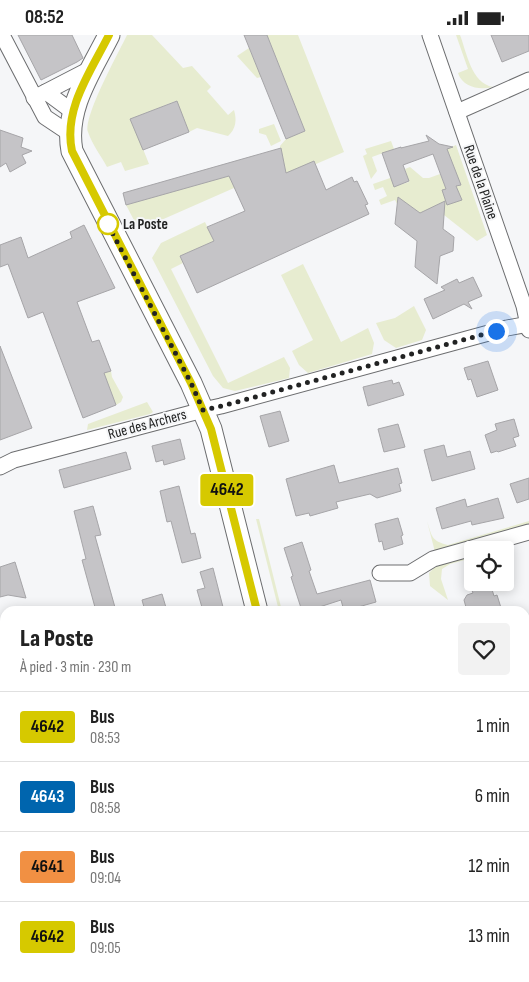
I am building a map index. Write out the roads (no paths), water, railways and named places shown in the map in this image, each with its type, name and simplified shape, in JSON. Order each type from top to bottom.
[{"type":"main road","points":[[109,35],[76,100],[69,133],[72,151],[203,410],[214,441],[256,606]]},
{"type":"street","points":[[2,35],[40,95],[45,117],[69,133]]},
{"type":"street","name":"Rue de la Plaine","points":[[430,35],[524,306],[529,326]]},
{"type":"street","points":[[40,95],[92,68]]},
{"type":"street","points":[[457,111],[529,80]]},
{"type":"street","points":[[40,95],[73,112]]},
{"type":"street","name":"Rue des Archers","points":[[0,467],[14,460],[222,406],[507,328],[529,326]]},
{"type":"street","points":[[380,573],[410,573],[434,559],[529,532]]},
{"type":"place","name":"La Poste","points":[[108,224]]}]
